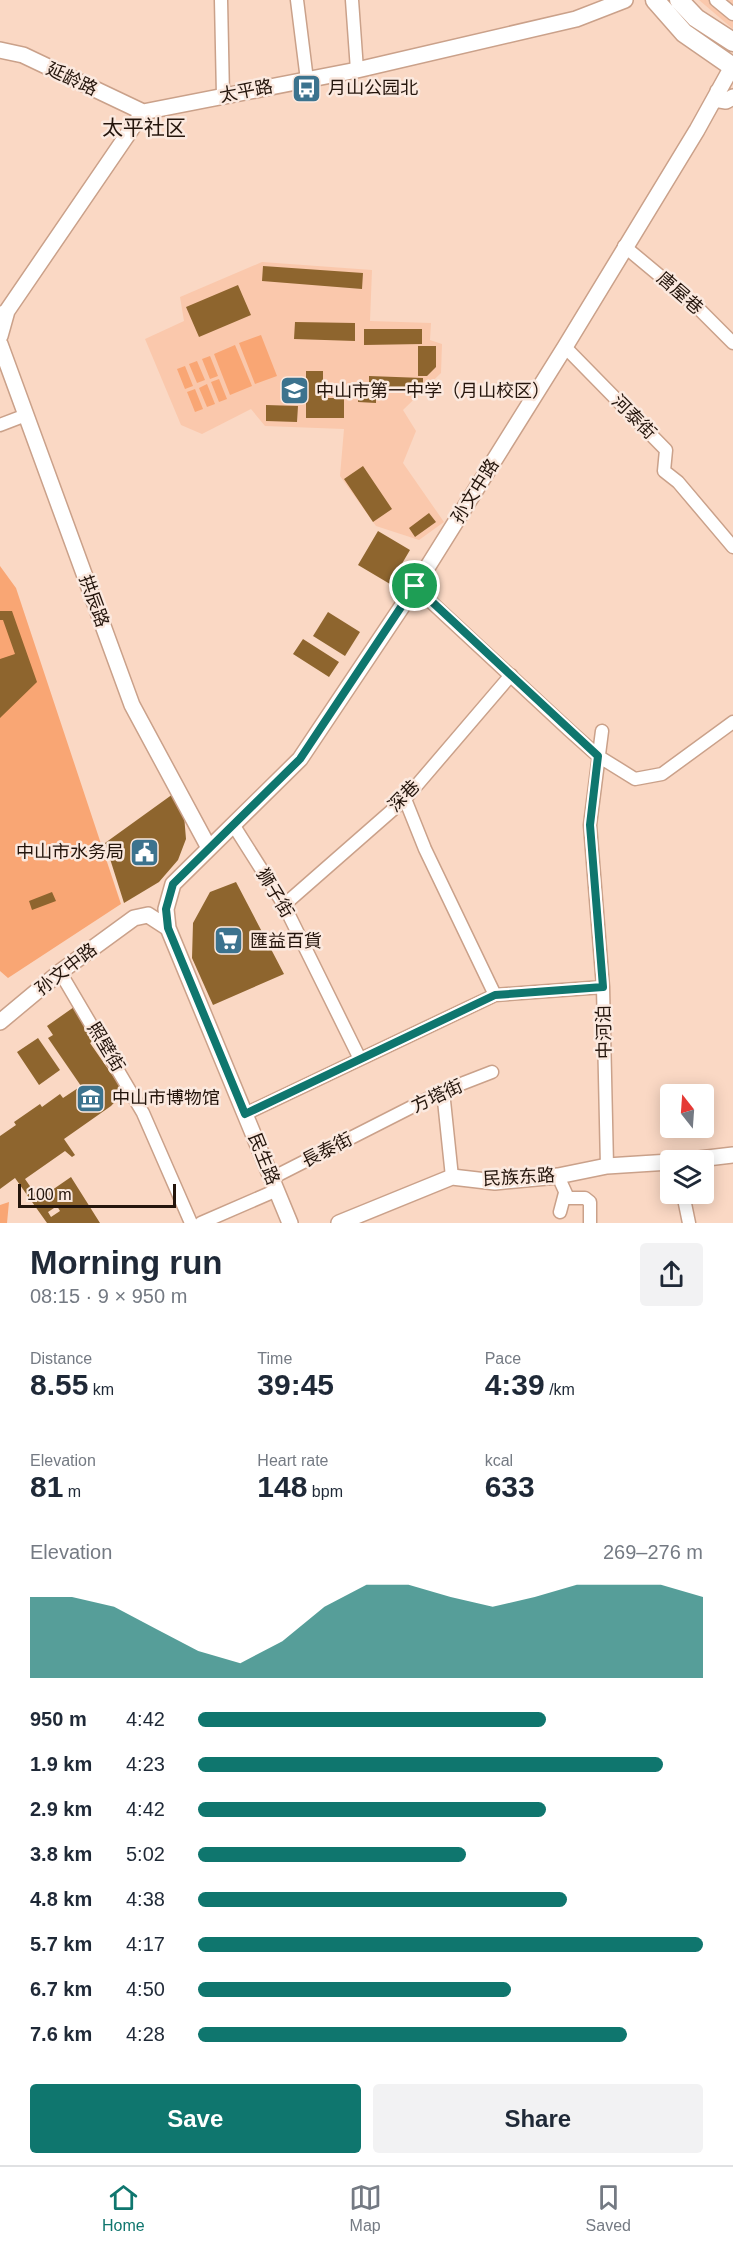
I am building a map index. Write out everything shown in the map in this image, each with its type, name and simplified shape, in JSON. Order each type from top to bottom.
[{"type":"main road","points":[[655,0],[684,33],[732,66]]},
{"type":"main road","points":[[679,0],[696,18],[733,42]]},
{"type":"street","points":[[221,0],[223,96]]},
{"type":"street","points":[[297,0],[307,80]]},
{"type":"street","points":[[352,0],[357,70]]},
{"type":"street","name":"太平路","points":[[143,112],[357,70],[576,19],[625,0]]},
{"type":"street","points":[[716,0],[733,14]]},
{"type":"street","name":"延龄路","points":[[0,50],[23,55],[143,112]]},
{"type":"street","name":"孙文中路","points":[[168,928],[166,909],[173,884],[300,759],[415,586],[565,347],[732,66]]},
{"type":"street","points":[[718,91],[720,100],[729,100],[733,97]]},
{"type":"street","points":[[0,336],[3,313],[143,112]]},
{"type":"street","name":"唐屋巷","points":[[624,246],[696,306],[733,343]]},
{"type":"street","name":"拱辰路","points":[[0,345],[132,705],[209,848]]},
{"type":"street","name":"河泰街","points":[[565,347],[666,450],[664,471],[687,492],[733,548]]},
{"type":"street","points":[[0,425],[26,415]]},
{"type":"street","points":[[415,586],[598,756],[635,779],[662,774],[733,722]]},
{"type":"street","name":"深巷","points":[[284,905],[405,799],[511,675]]},
{"type":"street","name":"中河泊","points":[[602,731],[590,825],[603,987],[607,1166]]},
{"type":"street","points":[[405,799],[425,849],[495,995]]},
{"type":"street","name":"狮子街","points":[[234,826],[284,905],[360,1059]]},
{"type":"street","name":"孙文中路","points":[[0,1022],[60,972],[134,918],[148,915],[168,928]]},
{"type":"street","name":"民生路","points":[[168,928],[290,1223]]},
{"type":"street","name":"照壁街","points":[[60,972],[144,1113],[191,1223]]},
{"type":"street","points":[[245,1114],[495,995],[603,987]]},
{"type":"street","name":"方塔街","points":[[383,1122],[443,1091],[492,1072]]},
{"type":"street","points":[[443,1091],[452,1177]]},
{"type":"street","name":"長泰街","points":[[201,1223],[383,1122]]},
{"type":"street","points":[[714,1157],[733,1155]]},
{"type":"street","name":"民族东路","points":[[339,1223],[452,1177],[495,1182],[558,1176],[607,1166],[660,1163]]},
{"type":"street","points":[[558,1176],[568,1198],[585,1198],[590,1202],[590,1223]]},
{"type":"street","points":[[560,1212],[565,1193]]},
{"type":"street","points":[[684,1204],[689,1223]]},
{"type":"shaded area","points":[[699,0],[733,0],[733,29]]},
{"type":"shaded area","name":"中山市第一中学（月山校区）","points":[[262,262],[372,270],[370,321],[431,323],[430,340],[442,344],[441,373],[403,410],[416,431],[403,463],[444,522],[419,540],[376,526],[340,476],[344,429],[265,426],[251,409],[202,434],[181,425],[145,339],[184,321],[180,297]]},
{"type":"shaded area","points":[[261,335],[277,376],[255,384],[239,343]]},
{"type":"shaded area","points":[[235,345],[252,386],[230,395],[214,354]]},
{"type":"shaded area","points":[[210,356],[218,376],[210,379],[202,359]]},
{"type":"shaded area","points":[[197,361],[205,380],[197,383],[189,364]]},
{"type":"shaded area","points":[[185,366],[193,386],[185,389],[177,369]]},
{"type":"shaded area","points":[[219,379],[227,399],[219,402],[211,382]]},
{"type":"shaded area","points":[[207,384],[215,404],[207,407],[199,388]]},
{"type":"shaded area","points":[[195,389],[203,409],[195,412],[187,392]]},
{"type":"shaded area","points":[[0,566],[16,588],[121,904],[8,978],[0,971]]},
{"type":"shaded area","points":[[9,1202],[7,1223],[0,1223],[0,1205]]},
{"type":"building","points":[[263,266],[363,273],[362,289],[262,281]]},
{"type":"building","points":[[238,285],[251,315],[199,337],[186,307]]},
{"type":"building","points":[[295,322],[355,323],[355,341],[294,339]]},
{"type":"building","points":[[364,329],[422,329],[422,344],[364,345]]},
{"type":"building","points":[[418,346],[436,346],[436,367],[427,376],[418,376]]},
{"type":"building","points":[[306,371],[323,371],[323,398],[344,398],[344,418],[306,418]]},
{"type":"building","points":[[369,376],[423,378],[423,392],[376,391],[376,403],[358,402],[359,385],[369,386]]},
{"type":"building","points":[[266,405],[298,406],[297,422],[266,421]]},
{"type":"building","points":[[363,466],[392,509],[373,522],[344,479]]},
{"type":"building","points":[[429,513],[436,522],[415,537],[409,528]]},
{"type":"building","points":[[378,531],[410,550],[390,584],[358,565]]},
{"type":"building","points":[[0,611],[12,611],[37,682],[0,718],[0,659],[15,654],[3,620],[0,620]]},
{"type":"building","points":[[328,612],[360,632],[345,656],[313,636]]},
{"type":"building","points":[[303,639],[339,662],[329,677],[293,654]]},
{"type":"building","name":"中山市水务局","points":[[173,794],[184,815],[186,839],[178,860],[159,882],[124,903],[105,843]]},
{"type":"building","name":"匯益百貨","points":[[236,882],[284,974],[213,1005],[192,958],[193,923],[210,892]]},
{"type":"building","points":[[52,892],[56,901],[32,910],[29,901]]},
{"type":"building","name":"中山市博物馆","points":[[74,1007],[94,1040],[90,1043],[124,1092],[111,1106],[64,1139],[75,1155],[72,1157],[65,1151],[25,1179],[39,1199],[71,1177],[100,1223],[47,1223],[15,1178],[0,1189],[0,1136],[16,1125],[14,1122],[40,1104],[42,1107],[60,1094],[63,1098],[81,1086],[48,1038],[53,1035],[47,1026]],"holes":[[[57,1206],[60,1211],[51,1217],[48,1212]]]},
{"type":"building","points":[[38,1038],[60,1070],[39,1085],[17,1052]]},
{"type":"place","name":"月山公园北","points":[[307,88]]},
{"type":"place","name":"中山市第一中学（月山校区）","points":[[295,391]]},
{"type":"place","name":"中山市水务局","points":[[145,852]]},
{"type":"place","name":"匯益百貨","points":[[229,941]]},
{"type":"place","name":"中山市博物馆","points":[[91,1098]]},
{"type":"district","name":"太平社区","points":[[144,128]]},
{"type":"route","points":[[415,586],[598,756],[590,825],[603,987],[495,995],[245,1114],[168,928],[166,909],[168,896],[173,884],[252,809],[300,759],[415,586]]}]
